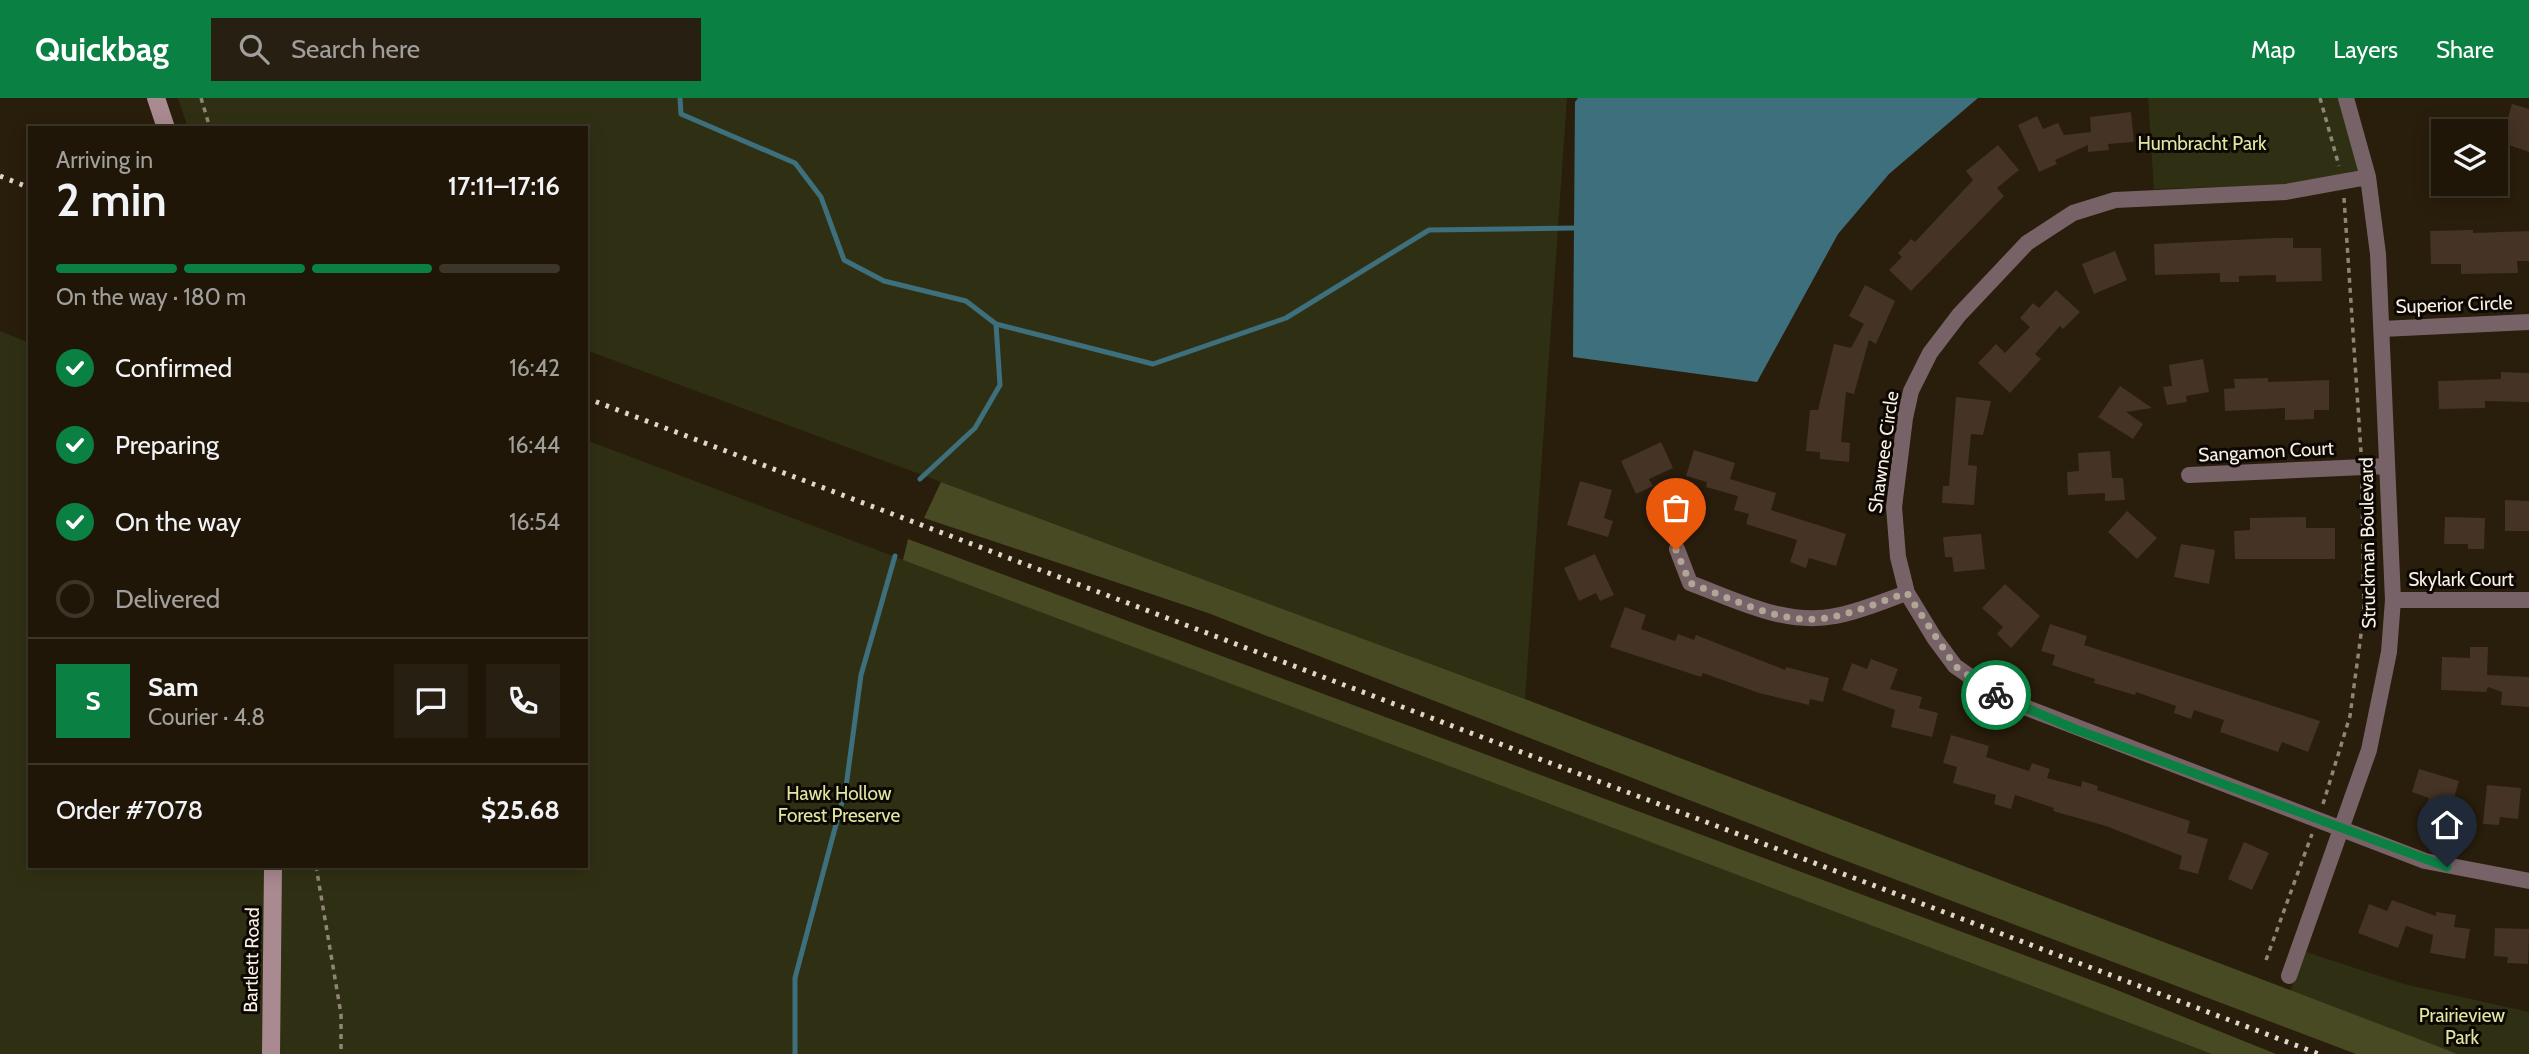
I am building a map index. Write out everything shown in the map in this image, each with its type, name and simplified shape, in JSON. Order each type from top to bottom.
[{"type":"street","points":[[156,98],[165,126]]},
{"type":"street","name":"Struckman Boulevard","points":[[2289,976],[2369,751],[2380,707],[2393,600],[2378,254],[2368,177],[2346,98]]},
{"type":"street","name":"Shawnee Circle","points":[[2341,830],[2001,698],[1955,666],[1907,593],[1895,542],[1894,507],[1911,391],[1922,366],[1937,344],[2026,243],[2073,213],[2115,200],[2286,192],[2368,177]]},
{"type":"street","name":"Superior Circle","points":[[2382,328],[2529,322]]},
{"type":"street","name":"Sangamon Court","points":[[2189,475],[2387,466]]},
{"type":"street","points":[[1676,550],[1690,583],[1775,614],[1801,619],[1835,617],[1907,593]]},
{"type":"street","name":"Skylark Court","points":[[2393,600],[2529,600]]},
{"type":"street","points":[[2341,830],[2447,867],[2529,881]]},
{"type":"street","name":"Bartlett Road","points":[[271,1054],[273,868]]},
{"type":"path","points":[[201,98],[209,126]]},
{"type":"path","points":[[2266,960],[2318,821],[2350,716],[2364,612],[2362,468],[2343,182],[2320,98]]},
{"type":"path","points":[[316,868],[341,1014],[341,1054]]},
{"type":"green space","points":[[178,98],[1567,98],[1525,699],[588,351],[588,126],[187,126]]},
{"type":"green space","name":"Humbracht Park","points":[[2148,98],[2339,98],[2361,172],[2291,185],[2154,189]]},
{"type":"green space","name":"Hawk Hollow Forest Preserve","points":[[0,331],[28,342],[28,868],[588,868],[588,441],[2212,1054],[0,1054]]},
{"type":"green space","points":[[941,482],[1525,699],[2458,1054],[2356,1054],[1828,854],[1208,613],[924,518]]},
{"type":"green space","points":[[908,539],[2107,986],[2276,1054],[2212,1054],[903,560]]},
{"type":"green space","name":"Prairieview Park","points":[[2306,952],[2404,984],[2529,1012],[2529,1054],[2458,1054],[2290,991]]},
{"type":"water","points":[[1578,98],[1978,98],[1889,174],[1838,234],[1757,382],[1573,357],[1575,102]]},
{"type":"building","points":[[2512,104],[2529,109],[2529,152],[2508,144],[2508,119]]},
{"type":"building","points":[[2131,112],[2134,142],[2108,144],[2109,150],[2088,152],[2088,145],[2055,160],[2057,164],[2039,172],[2018,125],[2037,116],[2043,129],[2058,123],[2064,135],[2091,132],[2090,117]]},
{"type":"building","points":[[1998,145],[2019,170],[1997,188],[2004,196],[1911,291],[1889,270],[1902,257],[1898,253],[1911,239],[1915,242],[1973,180],[1966,171]]},
{"type":"building","points":[[2473,230],[2473,233],[2529,231],[2529,261],[2517,261],[2518,273],[2461,274],[2461,264],[2431,264],[2430,231]]},
{"type":"building","points":[[2293,238],[2293,248],[2321,248],[2322,281],[2276,282],[2276,275],[2239,276],[2239,282],[2220,282],[2220,273],[2155,275],[2154,244]]},
{"type":"building","points":[[2115,251],[2127,280],[2094,294],[2082,264]]},
{"type":"building","points":[[1865,285],[1895,301],[1876,344],[1869,340],[1854,394],[1846,392],[1841,442],[1850,443],[1849,462],[1820,459],[1820,452],[1806,451],[1810,410],[1818,410],[1834,344],[1851,348],[1864,324],[1849,316]]},
{"type":"building","points":[[2056,290],[2080,312],[2063,329],[2060,326],[2035,354],[2041,359],[2010,393],[1978,363],[1996,344],[2005,353],[2030,327],[2020,318],[2033,303],[2039,308]]},
{"type":"building","points":[[2203,359],[2209,392],[2186,396],[2187,402],[2167,405],[2163,387],[2172,386],[2169,365]]},
{"type":"building","points":[[2501,372],[2529,373],[2529,402],[2485,401],[2485,408],[2439,409],[2438,381],[2501,379]]},
{"type":"building","points":[[2268,378],[2268,382],[2329,380],[2329,410],[2314,410],[2314,419],[2285,420],[2285,408],[2225,411],[2224,389],[2235,388],[2234,379]]},
{"type":"building","points":[[2120,386],[2152,408],[2126,412],[2143,424],[2133,439],[2098,417]]},
{"type":"building","points":[[1956,397],[1991,401],[1983,435],[1971,434],[1968,465],[1977,466],[1974,505],[1942,503],[1943,486],[1949,486]]},
{"type":"building","points":[[1661,442],[1673,468],[1649,479],[1653,486],[1636,494],[1621,461]]},
{"type":"building","points":[[1694,450],[1735,463],[1730,479],[1776,493],[1771,510],[1846,534],[1836,566],[1809,558],[1806,568],[1790,562],[1797,540],[1746,524],[1749,514],[1734,510],[1738,496],[1706,487],[1707,482],[1686,476]]},
{"type":"building","points":[[2110,451],[2112,478],[2123,478],[2125,500],[2105,501],[2105,493],[2068,495],[2067,472],[2079,471],[2078,453]]},
{"type":"building","points":[[1580,481],[1612,490],[1604,518],[1613,521],[1608,537],[1567,525]]},
{"type":"building","points":[[2505,500],[2529,501],[2529,531],[2505,531]]},
{"type":"building","points":[[2127,511],[2157,538],[2137,559],[2108,532]]},
{"type":"building","points":[[2306,517],[2306,528],[2335,528],[2335,559],[2235,559],[2234,531],[2250,530],[2250,518]]},
{"type":"building","points":[[2445,517],[2485,518],[2484,549],[2468,549],[2468,544],[2444,544]]},
{"type":"building","points":[[1981,534],[1985,569],[1954,572],[1952,557],[1945,557],[1943,537]]},
{"type":"building","points":[[2181,544],[2215,550],[2209,584],[2174,577]]},
{"type":"building","points":[[1595,554],[1614,595],[1600,601],[1596,593],[1579,601],[1564,568]]},
{"type":"building","points":[[2005,584],[2040,616],[2011,648],[1997,634],[2003,627],[1982,608]]},
{"type":"building","points":[[1625,607],[1646,615],[1641,629],[1675,641],[1678,634],[1694,640],[1696,635],[1785,670],[1786,667],[1829,678],[1823,702],[1810,699],[1809,705],[1759,693],[1703,673],[1701,677],[1610,647]]},
{"type":"building","points":[[2050,624],[2087,636],[2084,645],[2320,721],[2308,752],[2282,742],[2278,752],[2220,732],[2224,720],[2194,710],[2191,719],[2174,713],[2176,706],[2136,692],[2135,695],[2094,683],[2095,679],[2052,665],[2055,655],[2041,651]]},
{"type":"building","points":[[2470,647],[2488,647],[2487,675],[2529,677],[2529,707],[2501,705],[2502,692],[2488,687],[2486,692],[2441,690],[2442,657],[2470,658]]},
{"type":"building","points":[[1871,659],[1898,669],[1890,689],[1922,697],[1919,708],[1938,713],[1932,737],[1891,727],[1895,710],[1842,690],[1852,663],[1867,669]]},
{"type":"building","points":[[1951,735],[1989,746],[1986,757],[2029,771],[2032,763],[2050,769],[2047,778],[2081,787],[2082,781],[2098,786],[2097,790],[2190,821],[2187,833],[2208,839],[2198,874],[2179,869],[2182,856],[2106,826],[2053,811],[2054,808],[2015,795],[2011,809],[1994,804],[1996,795],[1953,783],[1957,767],[1943,763]]},
{"type":"building","points":[[2419,769],[2459,781],[2449,815],[2425,808],[2429,798],[2412,792]]},
{"type":"building","points":[[2487,785],[2521,788],[2518,819],[2500,817],[2499,825],[2483,824]]},
{"type":"building","points":[[2244,842],[2269,853],[2252,890],[2228,879]]},
{"type":"building","points":[[2392,900],[2436,916],[2436,912],[2456,915],[2454,927],[2470,929],[2465,959],[2430,953],[2433,935],[2406,926],[2398,948],[2358,933],[2369,904],[2387,911]]},
{"type":"building","points":[[2495,928],[2529,929],[2528,964],[2507,963],[2508,957],[2494,956]]},
{"type":"waterway","points":[[680,98],[681,114],[795,163],[821,197],[844,260],[884,281],[966,301],[996,324],[1000,385],[975,428],[920,479]]},
{"type":"waterway","points":[[996,324],[1153,364],[1286,318],[1429,230],[1574,228]]},
{"type":"waterway","points":[[795,1054],[795,978],[846,787],[861,675],[895,556]]},
{"type":"railway","points":[[0,176],[28,187]]},
{"type":"railway","points":[[588,399],[2319,1054]]},
{"type":"way so far","points":[[1676,550],[1690,583],[1775,614],[1801,619],[1835,617],[1907,593],[1955,666],[1996,695]]},
{"type":"route","points":[[1996,695],[2075,729],[2447,867]]}]
